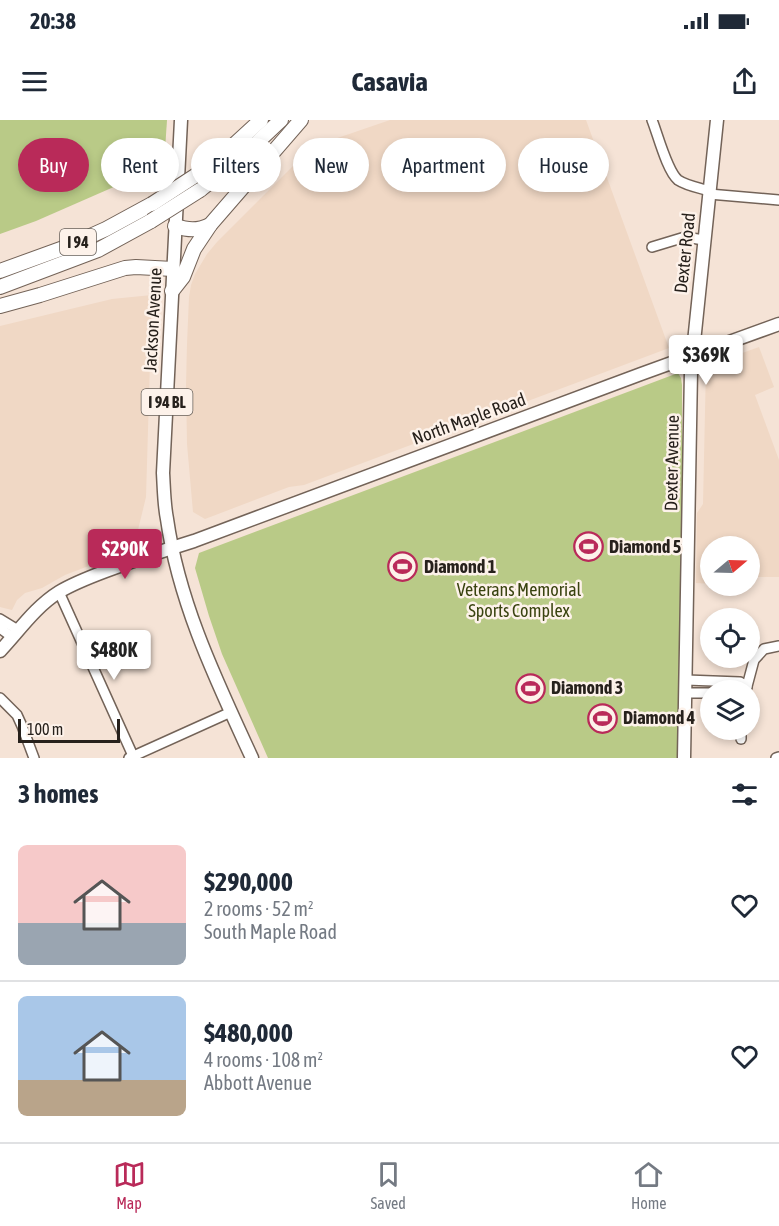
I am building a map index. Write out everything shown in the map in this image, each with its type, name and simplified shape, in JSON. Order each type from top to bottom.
[{"type":"highway","name":"I 94","points":[[0,271],[66,247],[152,204],[201,172],[261,120]]},
{"type":"highway","name":"I 94","points":[[0,287],[98,250],[151,221],[200,190],[246,153],[281,120]]},
{"type":"highway","points":[[172,291],[183,277],[194,249],[210,225],[301,120]]},
{"type":"highway","points":[[175,226],[195,230],[210,225]]},
{"type":"highway","points":[[0,306],[125,268],[173,269]]},
{"type":"main road","name":"Jackson Avenue","points":[[182,120],[164,473],[166,518],[183,590],[197,634],[252,758]]},
{"type":"main road","name":"Dexter Road","points":[[693,355],[717,120]]},
{"type":"main road","name":"North Maple Road","points":[[0,651],[31,616],[59,592],[78,582],[779,324]]},
{"type":"main road","name":"Dexter Avenue","points":[[684,758],[693,355]]},
{"type":"street","points":[[652,120],[664,154],[678,180],[709,192],[779,200]]},
{"type":"street","points":[[652,248],[686,237],[704,240]]},
{"type":"street","points":[[59,592],[132,757],[231,712]]},
{"type":"street","points":[[0,619],[15,633]]},
{"type":"street","points":[[0,628],[15,633]]},
{"type":"street","points":[[748,680],[754,660],[764,649],[779,646]]},
{"type":"street","points":[[686,687],[700,686]]},
{"type":"street","points":[[686,687],[700,690]]},
{"type":"street","points":[[0,698],[17,715],[34,758]]},
{"type":"shaded area","points":[[390,120],[586,120],[593,138],[518,138],[518,192],[609,192],[609,183],[669,348],[304,485],[289,487],[205,519],[193,512],[187,444],[186,385],[191,285],[207,254],[217,242],[267,192],[281,192],[281,178],[293,166],[293,192],[369,192],[369,138],[338,138]]},
{"type":"shaded area","points":[[152,295],[146,497],[138,530],[140,543],[65,575],[42,588],[25,593],[17,600],[12,610],[0,607],[0,326],[112,299]]},
{"type":"shaded area","points":[[759,347],[774,387],[755,395],[779,460],[779,577],[760,577],[760,536],[700,536],[700,583],[696,583],[697,513],[703,504],[706,366]]},
{"type":"green space","points":[[0,120],[167,120],[166,138],[101,138],[102,192],[0,234]]},
{"type":"green space","name":"Veterans Memorial Sports Complex","points":[[678,373],[682,385],[684,474],[680,758],[268,758],[222,654],[209,616],[195,568],[199,553]]},
{"type":"place","name":"Diamond 5","points":[[588,547]]},
{"type":"place","name":"Diamond 1","points":[[403,567]]},
{"type":"place","name":"Diamond 3","points":[[530,688]]},
{"type":"place","name":"Diamond 4","points":[[602,718]]}]
